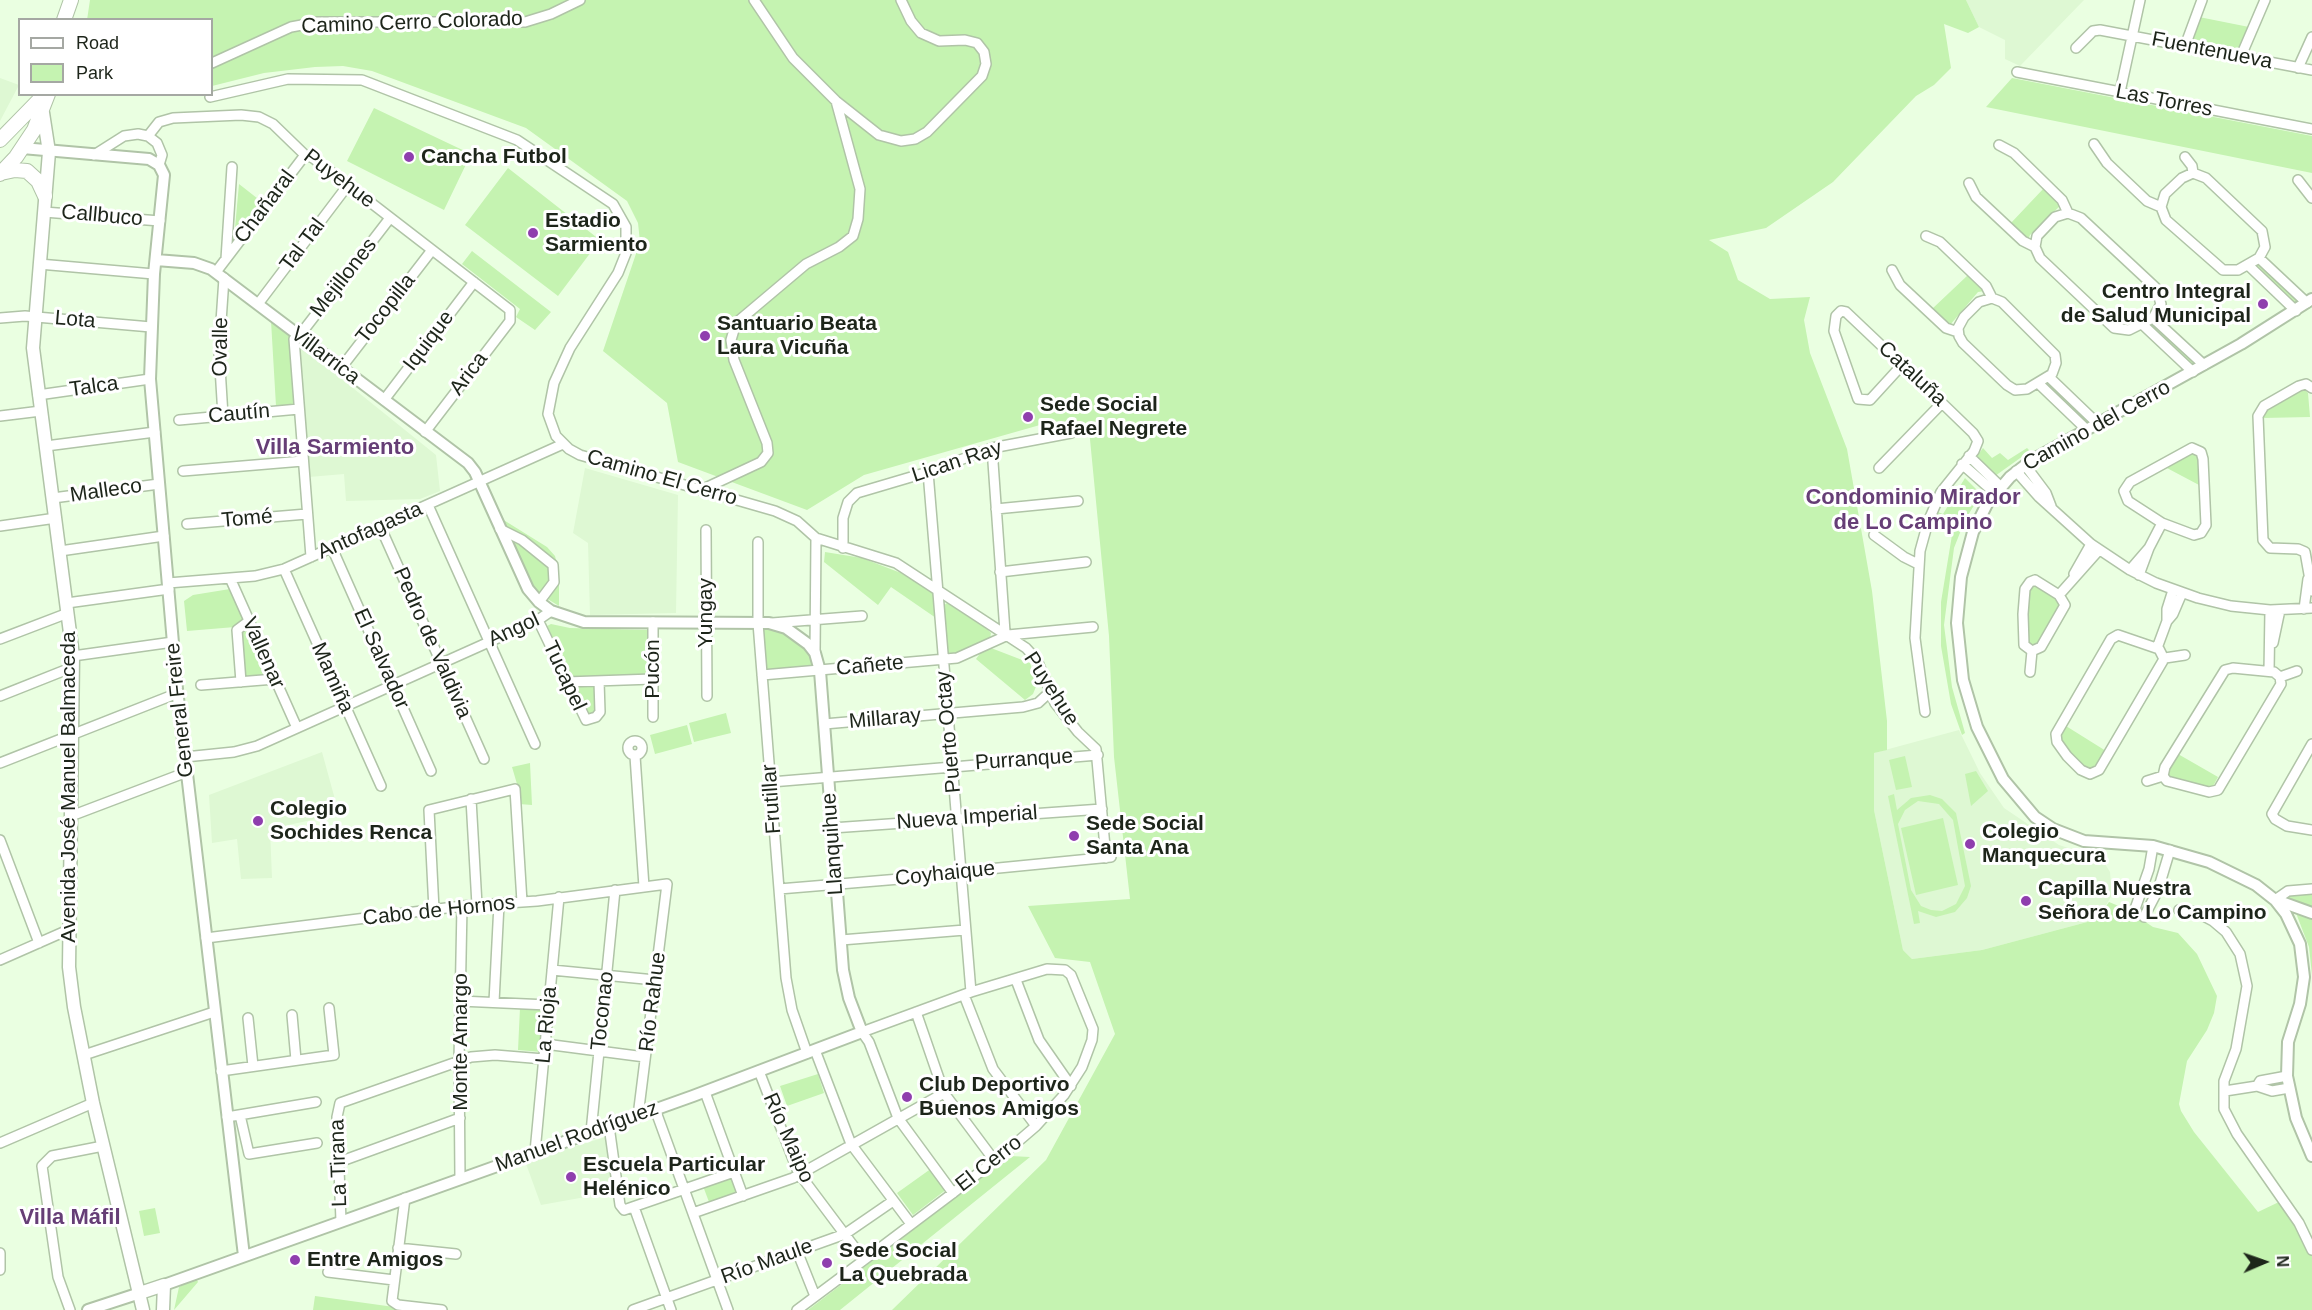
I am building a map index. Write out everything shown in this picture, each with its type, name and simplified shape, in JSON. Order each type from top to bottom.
[{"type":"main road","points":[[65,18],[71,0]]},
{"type":"main road","points":[[0,140],[44,96]]},
{"type":"main road","points":[[1,173],[22,148],[43,113],[46,96]]},
{"type":"main road","name":"Avenida José Manuel Balmaceda","points":[[43,113],[49,152],[33,348],[73,662],[68,930],[71,987],[93,1103],[137,1294],[143,1310]]},
{"type":"main road","points":[[0,147],[22,148]]},
{"type":"main road","points":[[1,173],[15,170],[27,171],[38,181],[45,196]]},
{"type":"main road","points":[[164,1285],[164,1310]]},
{"type":"main road","name":"Manuel Rodríguez","points":[[137,1294],[164,1285]]},
{"type":"street","name":"Camino Cerro Colorado","points":[[213,63],[291,27],[318,22],[525,22],[551,14],[580,0]]},
{"type":"street","points":[[754,0],[793,58],[836,101],[879,135],[894,141],[908,141],[927,132],[982,76],[986,64],[981,46],[971,40],[946,42],[927,37],[910,21],[901,0]]},
{"type":"street","points":[[2076,48],[2093,31],[2100,30],[2133,37],[2140,0]]},
{"type":"street","points":[[2184,46],[2202,0]]},
{"type":"street","points":[[2241,56],[2265,0]]},
{"type":"street","name":"Fuentenueva","points":[[2120,92],[2133,37],[2312,70]]},
{"type":"street","points":[[2298,68],[2312,37]]},
{"type":"street","name":"Las Torres","points":[[2017,72],[2312,129]]},
{"type":"street","name":"Camino El Cerro","points":[[210,97],[288,79],[344,77],[362,80],[517,140],[613,204],[626,227],[626,253],[618,273],[570,348],[551,392],[548,406],[550,423],[563,444],[580,455],[787,515],[816,538],[843,548]]},
{"type":"street","points":[[701,489],[761,462],[768,453],[767,443],[731,350],[730,340],[736,323],[806,264],[839,247],[853,236],[860,189],[836,101]]},
{"type":"street","name":"Puyehue","points":[[148,136],[159,122],[173,118],[250,116],[273,124],[304,155],[313,158],[510,310],[512,315]]},
{"type":"street","points":[[22,148],[49,152],[149,159],[159,165],[162,156],[157,142],[148,136],[138,134],[124,136],[94,155]]},
{"type":"street","points":[[2094,144],[2107,163],[2147,201],[2162,207]]},
{"type":"street","points":[[1999,145],[2010,150],[2054,192],[2065,203],[2068,213]]},
{"type":"street","name":"Chañaral","points":[[220,275],[226,259],[304,155]]},
{"type":"street","points":[[2185,157],[2192,166],[2193,173]]},
{"type":"street","name":"General Freire","points":[[159,165],[164,179],[154,274],[150,379],[178,693],[244,1256]]},
{"type":"street","name":"Chañaral","points":[[226,259],[232,166]]},
{"type":"street","points":[[2193,173],[2206,178],[2262,231],[2265,247],[2259,258],[2234,271],[2219,269],[2166,220],[2162,207],[2165,194],[2182,178],[2193,173]]},
{"type":"street","points":[[2298,180],[2312,198]]},
{"type":"street","points":[[1969,183],[1976,197],[2023,241],[2035,247],[2040,258],[2114,328],[2125,331],[2143,325],[2153,318],[2161,304],[2156,288],[2081,218],[2068,213],[2055,217],[2039,233],[2035,247]]},
{"type":"street","name":"Tal Tal","points":[[258,304],[348,185]]},
{"type":"street","name":"Callbuco","points":[[44,212],[160,221]]},
{"type":"street","name":"Mejillones","points":[[296,334],[303,331],[390,218]]},
{"type":"street","points":[[1926,236],[1936,239],[1947,249],[1986,286],[1992,298]]},
{"type":"street","name":"Tocopilla","points":[[340,368],[432,250]]},
{"type":"street","points":[[2259,258],[2309,301]]},
{"type":"street","name":"Villarrica","points":[[156,260],[194,263],[220,275],[468,463],[479,481]]},
{"type":"street","points":[[39,264],[154,274]]},
{"type":"street","points":[[2248,265],[2296,311]]},
{"type":"street","points":[[1892,270],[1900,285],[1949,329],[1958,332]]},
{"type":"street","name":"Ovalle","points":[[220,275],[219,351],[223,416]]},
{"type":"street","name":"Iquique","points":[[384,400],[474,282]]},
{"type":"street","points":[[1992,298],[2002,302],[2053,351],[2056,363],[2049,377],[2038,383],[2023,390],[2010,388],[1963,343],[1958,332],[1964,317],[1979,302],[1992,298]]},
{"type":"street","name":"Camino del Cerro","points":[[2309,301],[2193,372],[2020,468],[1997,490],[1981,513],[1969,543],[1957,608],[1957,639],[1963,680],[1982,741],[2011,791],[2035,817],[2053,829],[2084,841],[2153,846],[2232,871],[2275,900],[2290,921],[2300,944],[2304,968],[2302,995],[2288,1042],[2287,1076],[2298,1126],[2312,1156]]},
{"type":"street","name":"Cataluña","points":[[1902,364],[1870,400],[1858,399],[1834,331],[1835,318],[1843,311],[1902,364],[1973,433],[1977,441],[1965,460]]},
{"type":"street","name":"Arica","points":[[425,432],[512,315]]},
{"type":"street","name":"Lota","points":[[0,318],[34,317],[151,327]]},
{"type":"street","points":[[2153,318],[2204,365]]},
{"type":"street","points":[[2143,325],[2193,372]]},
{"type":"street","points":[[296,334],[293,343],[311,557]]},
{"type":"street","points":[[2049,377],[2098,424]]},
{"type":"street","name":"Talca","points":[[38,395],[150,379]]},
{"type":"street","points":[[2038,383],[2087,430]]},
{"type":"street","points":[[2020,468],[2039,497],[2099,550],[2134,572],[2177,592],[2231,606],[2270,610],[2308,608],[2309,552],[2298,549],[2270,548],[2263,540],[2258,416],[2264,406],[2299,386],[2307,384],[2312,388]]},
{"type":"street","points":[[1879,468],[1942,403]]},
{"type":"street","name":"Cautín","points":[[178,420],[299,409]]},
{"type":"street","points":[[0,416],[41,411]]},
{"type":"street","points":[[46,446],[155,432]]},
{"type":"street","name":"Lican Ray","points":[[843,548],[843,518],[848,502],[857,492],[928,472],[992,448],[1071,433]]},
{"type":"street","name":"Antofagasta","points":[[0,639],[67,608],[168,586],[262,575],[284,569],[563,444]]},
{"type":"street","points":[[992,448],[1006,633],[1093,627]]},
{"type":"street","points":[[2186,450],[2198,450],[2203,459],[2205,528],[2194,535],[2162,524],[2128,501],[2125,488],[2130,482],[2186,450]]},
{"type":"street","points":[[1925,712],[1915,638],[1918,564],[1933,509],[1949,479],[1965,460],[1997,490]]},
{"type":"street","points":[[183,471],[303,461]]},
{"type":"street","name":"Puerto Octay","points":[[928,472],[965,930],[968,994],[993,1069],[1036,1126]]},
{"type":"street","name":"Tucapel","points":[[479,481],[528,589],[551,611]]},
{"type":"street","name":"Malleco","points":[[53,498],[159,484]]},
{"type":"street","points":[[996,509],[1078,501]]},
{"type":"street","points":[[428,505],[535,744]]},
{"type":"street","name":"Tomé","points":[[187,524],[307,514]]},
{"type":"street","points":[[0,526],[56,518]]},
{"type":"street","points":[[2134,572],[2162,524]]},
{"type":"street","name":"Pedro de Valdivia","points":[[380,526],[484,759]]},
{"type":"street","points":[[500,529],[522,540],[553,565],[556,573],[554,582],[539,602]]},
{"type":"street","name":"Yungay","points":[[706,530],[707,696]]},
{"type":"street","points":[[1874,535],[1904,557],[1918,564]]},
{"type":"street","points":[[60,551],[164,537]]},
{"type":"street","name":"Llanquihue","points":[[816,538],[815,653],[820,671],[841,940],[846,988],[862,1032]]},
{"type":"street","name":"Frutillar","points":[[758,542],[764,623],[762,675],[788,989],[811,1052],[850,1144],[911,1224]]},
{"type":"street","points":[[2074,576],[2091,543]]},
{"type":"street","name":"El Salvador","points":[[332,548],[431,771]]},
{"type":"street","name":"Puyehue","points":[[843,548],[896,563],[1006,633],[1034,656],[1055,703],[1078,732],[1096,749],[1098,755]]},
{"type":"street","points":[[2059,595],[2099,550]]},
{"type":"street","points":[[1000,572],[1086,562]]},
{"type":"street","name":"Mamiña","points":[[284,569],[381,786]]},
{"type":"street","name":"Vallenar","points":[[230,578],[297,728]]},
{"type":"street","points":[[2308,578],[2312,591]]},
{"type":"street","points":[[2032,581],[2037,581],[2059,595],[2065,603],[2041,647],[2032,651],[2026,648],[2023,638],[2026,586],[2032,581]]},
{"type":"street","points":[[2157,648],[2167,621],[2167,609],[2177,592]]},
{"type":"street","points":[[2270,610],[2271,651]]},
{"type":"street","points":[[2269,671],[2280,610]]},
{"type":"street","name":"Angol","points":[[185,757],[242,751],[538,621],[551,611],[584,622],[764,623],[862,616]]},
{"type":"street","points":[[241,682],[237,630],[249,621]]},
{"type":"street","name":"Tucapel","points":[[538,621],[582,717],[588,720],[600,712],[599,681]]},
{"type":"street","name":"Pucón","points":[[653,622],[653,717]]},
{"type":"street","points":[[764,623],[786,628],[800,636],[815,653]]},
{"type":"street","name":"Cañete","points":[[762,675],[967,656],[1006,633]]},
{"type":"street","points":[[2120,635],[2157,648],[2165,658],[2099,770],[2090,774],[2081,770],[2057,742],[2056,734],[2111,639],[2120,635]]},
{"type":"street","points":[[0,696],[73,662],[173,642]]},
{"type":"street","points":[[2030,672],[2032,651]]},
{"type":"street","points":[[2165,658],[2185,655]]},
{"type":"street","points":[[2163,776],[2165,767],[2225,670],[2233,668],[2269,671],[2280,677],[2297,671]]},
{"type":"street","points":[[2163,776],[2169,782],[2209,792],[2218,790],[2280,688],[2280,677]]},
{"type":"street","points":[[201,686],[275,679]]},
{"type":"street","points":[[566,682],[653,680]]},
{"type":"street","name":"Millaray","points":[[824,724],[1031,706],[1050,692]]},
{"type":"street","points":[[0,763],[178,693]]},
{"type":"street","points":[[2312,744],[2307,759],[2272,814],[2275,819],[2287,826],[2312,830]]},
{"type":"street","points":[[1098,755],[1102,809]]},
{"type":"street","name":"Purranque","points":[[771,782],[1098,755]]},
{"type":"street","points":[[635,756],[644,887]]},
{"type":"street","points":[[71,816],[187,772]]},
{"type":"street","points":[[2147,781],[2163,776]]},
{"type":"street","points":[[434,910],[429,810],[515,789],[522,902]]},
{"type":"street","points":[[471,800],[477,905]]},
{"type":"street","name":"Nueva Imperial","points":[[832,828],[1102,809]]},
{"type":"street","name":"Coyhaique","points":[[779,889],[960,874],[968,871],[1108,858],[1102,809]]},
{"type":"street","points":[[0,840],[39,943]]},
{"type":"street","points":[[2135,909],[2149,869],[2153,846]]},
{"type":"street","points":[[2144,916],[2158,890],[2170,850]]},
{"type":"street","points":[[0,873],[11,868]]},
{"type":"street","name":"Cabo de Hornos","points":[[206,938],[462,906],[522,902],[667,884],[668,889]]},
{"type":"street","name":"Río Rahue","points":[[638,1116],[668,889]]},
{"type":"street","points":[[2275,900],[2288,891],[2312,889]]},
{"type":"street","name":"Toconao","points":[[591,1132],[615,890]]},
{"type":"street","name":"La Rioja","points":[[535,1152],[559,897]]},
{"type":"street","points":[[2275,900],[2312,914]]},
{"type":"street","points":[[494,1002],[499,904]]},
{"type":"street","name":"Monte Amargo","points":[[460,1179],[459,1060],[462,906]]},
{"type":"street","points":[[2180,910],[2196,912],[2220,926],[2235,944],[2244,965],[2247,986],[2243,1017],[2236,1049],[2224,1081],[2224,1109],[2228,1120],[2299,1223],[2312,1250]]},
{"type":"street","points":[[0,960],[68,930]]},
{"type":"street","points":[[841,940],[965,930]]},
{"type":"street","name":"Manuel Rodríguez","points":[[164,1285],[705,1092],[916,1012],[1047,969],[1065,970]]},
{"type":"street","points":[[552,970],[655,980]]},
{"type":"street","name":"El Cerro","points":[[797,1310],[953,1193],[1036,1126],[1071,1086],[1082,1067],[1092,1040],[1093,1029],[1071,975],[1065,970]]},
{"type":"street","points":[[1016,980],[1039,1041],[1071,1086]]},
{"type":"street","points":[[2302,995],[2312,987]]},
{"type":"street","points":[[460,1001],[549,1005]]},
{"type":"street","points":[[222,1071],[334,1055],[329,1008]]},
{"type":"street","points":[[84,1055],[214,1012]]},
{"type":"street","points":[[916,1012],[944,1093],[994,1160]]},
{"type":"street","points":[[292,1015],[296,1060]]},
{"type":"street","points":[[248,1018],[253,1066]]},
{"type":"street","points":[[862,1032],[869,1042],[898,1118],[953,1193]]},
{"type":"street","points":[[545,1044],[645,1057]]},
{"type":"street","points":[[459,1060],[495,1054],[544,1059]]},
{"type":"street","name":"La Tirana","points":[[341,1221],[337,1117],[339,1106],[459,1060]]},
{"type":"street","name":"Río Maipo","points":[[759,1071],[798,1172],[864,1260]]},
{"type":"street","points":[[2257,1086],[2260,1081],[2287,1076]]},
{"type":"street","points":[[2225,1091],[2257,1086],[2272,1091],[2289,1088]]},
{"type":"street","points":[[705,1092],[743,1196]]},
{"type":"street","points":[[693,1214],[793,1178],[798,1172],[944,1093]]},
{"type":"street","points":[[227,1117],[316,1102]]},
{"type":"street","points":[[0,1143],[93,1103]]},
{"type":"street","points":[[656,1109],[728,1310]]},
{"type":"street","points":[[240,1115],[249,1154],[318,1143]]},
{"type":"street","points":[[339,1162],[460,1118]]},
{"type":"street","points":[[609,1126],[622,1209],[634,1207],[734,1172]]},
{"type":"street","points":[[70,1310],[58,1277],[42,1166],[48,1158],[56,1155],[104,1146]]},
{"type":"street","points":[[405,1198],[392,1301],[398,1305],[442,1310]]},
{"type":"street","name":"Río Maule","points":[[633,1310],[844,1234],[893,1201]]},
{"type":"street","points":[[634,1207],[671,1310]]},
{"type":"street","points":[[398,1248],[456,1254]]},
{"type":"street","points":[[797,1251],[815,1296]]},
{"type":"street","points":[[0,1253],[0,1270]]},
{"type":"street","points":[[328,1272],[394,1280]]},
{"type":"street","name":"Manuel Rodríguez","points":[[88,1310],[137,1294]]},
{"type":"shaded area","points":[[1966,0],[2084,0],[2020,66],[2005,59],[2005,40],[1979,27]]},
{"type":"shaded area","points":[[0,78],[18,85],[18,87],[0,121]]},
{"type":"shaded area","points":[[297,343],[436,455],[440,491],[420,499],[346,501],[344,474],[309,477]]},
{"type":"shaded area","points":[[585,468],[678,495],[676,613],[590,615],[588,543],[573,533]]},
{"type":"shaded area","name":"Colegio Manquecura","points":[[1959,730],[1980,773],[2004,808],[2059,845],[2102,859],[2110,872],[2112,895],[2102,912],[2091,921],[1982,950],[1912,959],[1903,950],[1874,810],[1874,753]]},
{"type":"shaded area","name":"Colegio Sochides Renca","points":[[322,752],[339,814],[270,829],[272,878],[241,879],[237,839],[212,843],[209,795]]},
{"type":"shaded area","name":"Escuela Particular Helénico","points":[[606,1137],[613,1192],[541,1205],[525,1161]]},
{"type":"green space","points":[[90,0],[1966,0],[1979,27],[1968,33],[1944,24],[1951,68],[1934,85],[1916,96],[1833,182],[1766,228],[1709,240],[1728,252],[1738,280],[1770,299],[1810,297],[1804,320],[1810,353],[1847,449],[1872,591],[1887,721],[1887,750],[1874,753],[1874,810],[1903,950],[1912,959],[1982,950],[2091,921],[2098,917],[2109,902],[2126,909],[2153,927],[2178,933],[2197,954],[2217,996],[2214,1013],[2207,1030],[2187,1061],[2179,1104],[2181,1111],[2194,1132],[2258,1212],[2281,1201],[2312,1251],[2312,1310],[892,1310],[1046,1160],[1115,1034],[1090,962],[1055,958],[1028,906],[1130,899],[1114,757],[1109,636],[1089,429],[1054,421],[864,475],[807,510],[678,462],[667,403],[603,351],[640,242],[638,223],[627,201],[526,128],[372,71],[343,66],[315,67],[264,73],[213,86],[213,18],[87,18]]},
{"type":"green space","points":[[2199,17],[2249,27],[2240,49],[2192,39]]},
{"type":"green space","points":[[2012,78],[2312,136],[2312,173],[1986,107]]},
{"type":"green space","name":"Cancha Futbol","points":[[374,108],[471,154],[444,210],[347,161]]},
{"type":"green space","name":"Estadio Sarmiento","points":[[508,168],[600,240],[558,296],[465,225]]},
{"type":"green space","points":[[239,184],[262,202],[234,239]]},
{"type":"green space","points":[[2044,188],[2062,204],[2030,235],[2028,240],[2010,224]]},
{"type":"green space","points":[[472,251],[551,312],[535,330],[516,317],[520,309],[462,264]]},
{"type":"green space","points":[[2258,264],[2299,303],[2296,304],[2255,265]]},
{"type":"green space","points":[[1968,275],[1985,291],[1978,292],[1950,325],[1932,309]]},
{"type":"green space","points":[[271,321],[289,335],[296,405],[276,406]]},
{"type":"green space","points":[[2154,324],[2195,362],[2192,364],[2151,326]]},
{"type":"green space","points":[[2050,384],[2089,421],[2086,424],[2046,388]]},
{"type":"green space","points":[[2303,388],[2308,393],[2310,417],[2263,418],[2265,410]]},
{"type":"green space","points":[[1983,448],[1992,458],[2000,453],[2008,460],[2027,448],[2030,451],[1995,476],[1975,459]]},
{"type":"green space","points":[[2190,453],[2199,457],[2199,485],[2165,467]]},
{"type":"green space","points":[[1965,478],[1981,494],[1965,520],[1954,548],[1944,625],[1952,687],[1965,733],[1962,735],[1951,704],[1941,646],[1941,602],[1952,535],[1933,526],[1938,512],[1943,514]]},
{"type":"green space","points":[[502,519],[547,547],[555,556],[559,571],[559,606],[533,590]]},
{"type":"green space","points":[[825,552],[862,558],[901,573],[935,594],[936,618],[891,587],[878,605],[824,562]]},
{"type":"green space","points":[[2034,583],[2057,597],[2060,605],[2035,647],[2030,647],[2027,638],[2027,600]]},
{"type":"green space","points":[[230,589],[270,675],[238,677],[235,627],[187,631],[184,601],[193,595]]},
{"type":"green space","points":[[947,603],[987,629],[991,633],[990,639],[959,654],[949,654],[946,650],[943,606]]},
{"type":"green space","points":[[551,624],[570,628],[648,630],[649,676],[596,677],[595,713],[587,713],[547,626]]},
{"type":"green space","points":[[762,627],[795,635],[811,656],[812,667],[765,672]]},
{"type":"green space","points":[[991,648],[1030,663],[1037,684],[1033,694],[1025,700],[976,659],[981,652]]},
{"type":"green space","points":[[726,713],[731,733],[694,742],[689,723]]},
{"type":"green space","points":[[687,725],[692,744],[655,754],[650,735]]},
{"type":"green space","points":[[2066,726],[2106,751],[2094,769],[2086,770],[2063,744],[2061,736]]},
{"type":"green space","points":[[2178,754],[2218,777],[2212,788],[2167,778],[2167,773]]},
{"type":"green space","points":[[1905,756],[1912,787],[1896,790],[1889,760]]},
{"type":"green space","points":[[530,763],[532,805],[519,804],[512,767]]},
{"type":"green space","points":[[1976,771],[1988,791],[1971,806],[1965,774]]},
{"type":"green space","points":[[1894,794],[1897,810],[1911,798],[1930,795],[1942,799],[1956,813],[1971,886],[1967,898],[1955,912],[1936,917],[1918,911],[1920,923],[1914,924],[1888,796]],"holes":[[[1918,801],[1939,804],[1953,820],[1965,886],[1956,904],[1942,911],[1921,906],[1911,890],[1898,824],[1905,810]]]},
{"type":"green space","points":[[1943,818],[1958,885],[1916,895],[1901,828]]},
{"type":"green space","points":[[2312,892],[2312,909],[2288,898],[2287,895]]},
{"type":"green space","points":[[2296,913],[2312,916],[2312,975],[2309,947]]},
{"type":"green space","points":[[520,1008],[544,1008],[541,1052],[518,1050]]},
{"type":"green space","points":[[818,1074],[824,1093],[787,1106],[780,1086]]},
{"type":"green space","points":[[1010,1156],[1030,1157],[840,1310],[808,1310]]},
{"type":"green space","points":[[932,1168],[947,1189],[913,1215],[897,1193]]},
{"type":"green space","points":[[732,1176],[738,1192],[709,1202],[703,1186]]},
{"type":"green space","points":[[155,1208],[160,1233],[144,1236],[139,1211]]},
{"type":"green space","points":[[196,1278],[198,1282],[174,1310],[179,1287]]},
{"type":"green space","points":[[315,1296],[394,1307],[422,1310],[313,1310]]},
{"type":"place","name":"Cancha Futbol","points":[[409,157]]},
{"type":"place","name":"Estadio Sarmiento","points":[[533,233]]},
{"type":"place","name":"Centro Integral de Salud Municipal","points":[[2263,304]]},
{"type":"place","name":"Santuario Beata Laura Vicuña","points":[[705,336]]},
{"type":"place","name":"Sede Social Rafael Negrete","points":[[1028,417]]},
{"type":"place","name":"Colegio Sochides Renca","points":[[258,821]]},
{"type":"place","name":"Sede Social Santa Ana","points":[[1074,836]]},
{"type":"place","name":"Colegio Manquecura","points":[[1970,844]]},
{"type":"place","name":"Capilla Nuestra Señora de Lo Campino","points":[[2026,901]]},
{"type":"place","name":"Club Deportivo Buenos Amigos","points":[[907,1097]]},
{"type":"place","name":"Escuela Particular Helénico","points":[[571,1177]]},
{"type":"place","name":"Entre Amigos","points":[[295,1260]]},
{"type":"place","name":"Sede Social La Quebrada","points":[[827,1263]]},
{"type":"district","name":"Villa Sarmiento","points":[[335,448]]},
{"type":"district","name":"Condominio Mirador de Lo Campino","points":[[1913,510]]},
{"type":"district","name":"Villa Máfil","points":[[70,1218]]}]
